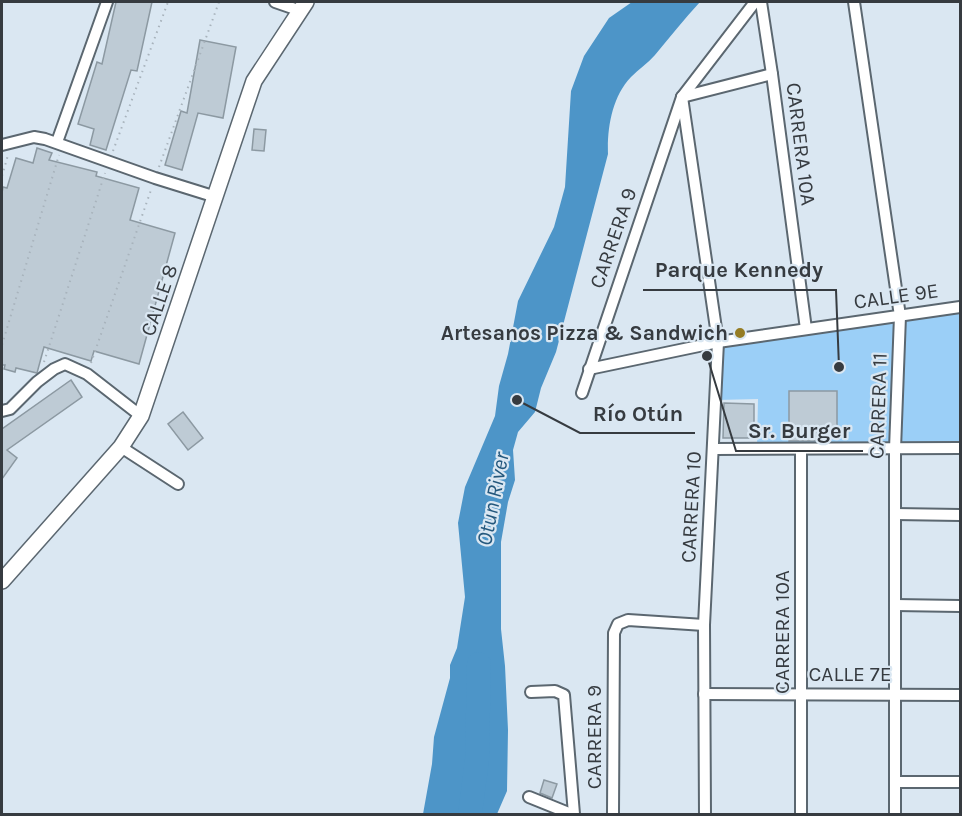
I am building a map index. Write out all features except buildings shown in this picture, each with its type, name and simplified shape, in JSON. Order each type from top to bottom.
[{"type":"street","points":[[60,143],[107,2]]},
{"type":"street","points":[[275,2],[303,6]]},
{"type":"street","name":"CARRERA 9","points":[[582,393],[682,96],[755,2]]},
{"type":"street","name":"CARRERA 10A","points":[[760,2],[772,74],[806,329]]},
{"type":"street","name":"CARRERA 11","points":[[854,2],[900,316],[895,514],[895,814]]},
{"type":"street","name":"CALLE 8","points":[[2,581],[122,447],[141,416],[254,81],[303,6]]},
{"type":"street","points":[[682,96],[772,74]]},
{"type":"street","name":"CARRERA 10","points":[[682,96],[718,342],[704,625],[705,814]]},
{"type":"street","points":[[7,144],[34,137],[60,143],[109,162],[216,196]]},
{"type":"street","name":"CALLE 9E","points":[[589,369],[718,342],[960,307]]},
{"type":"street","points":[[2,411],[10,410],[37,382],[65,364],[87,374],[141,416]]},
{"type":"street","points":[[122,447],[178,484]]},
{"type":"street","points":[[714,449],[960,448]]},
{"type":"street","name":"CARRERA 10A","points":[[801,449],[801,814]]},
{"type":"street","points":[[895,514],[960,515]]},
{"type":"street","points":[[895,604],[960,606]]},
{"type":"street","name":"CARRERA 9","points":[[614,814],[614,633],[618,624],[628,620],[704,625]]},
{"type":"street","points":[[529,797],[573,814],[564,695],[555,691],[531,692]]},
{"type":"street","name":"CALLE 7E","points":[[704,694],[960,695]]},
{"type":"street","points":[[896,782],[960,782]]},
{"type":"path","points":[[37,382],[109,162],[168,2]]},
{"type":"path","points":[[2,345],[60,143]]},
{"type":"path","points":[[2,176],[7,144]]},
{"type":"shaded area","points":[[960,307],[960,448],[757,448],[758,399],[716,400],[718,342]],"holes":[[[789,391],[837,391],[837,436],[826,436],[826,441],[789,441]]]},
{"type":"water","points":[[632,2],[700,2],[655,55],[631,77],[615,103],[608,134],[608,154],[556,352],[541,388],[535,412],[518,432],[513,450],[515,480],[508,502],[501,542],[501,629],[508,730],[507,791],[497,814],[478,814],[486,717],[486,703],[480,697],[474,706],[468,746],[463,814],[423,814],[432,764],[434,737],[450,678],[450,665],[457,648],[465,597],[458,523],[465,487],[495,416],[499,386],[508,354],[518,301],[554,227],[565,187],[571,91],[584,56],[609,18]]},
{"type":"waterway","name":"Otun River","points":[[470,814],[477,760],[479,664]]},
{"type":"place","name":"Artesanos Pizza & Sandwich","points":[[740,333]]},
{"type":"place","name":"Sr. Burger","points":[[707,356]]},
{"type":"place","name":"Parque Kennedy","points":[[839,367]]},
{"type":"place","name":"Río Otún","points":[[517,400]]}]
